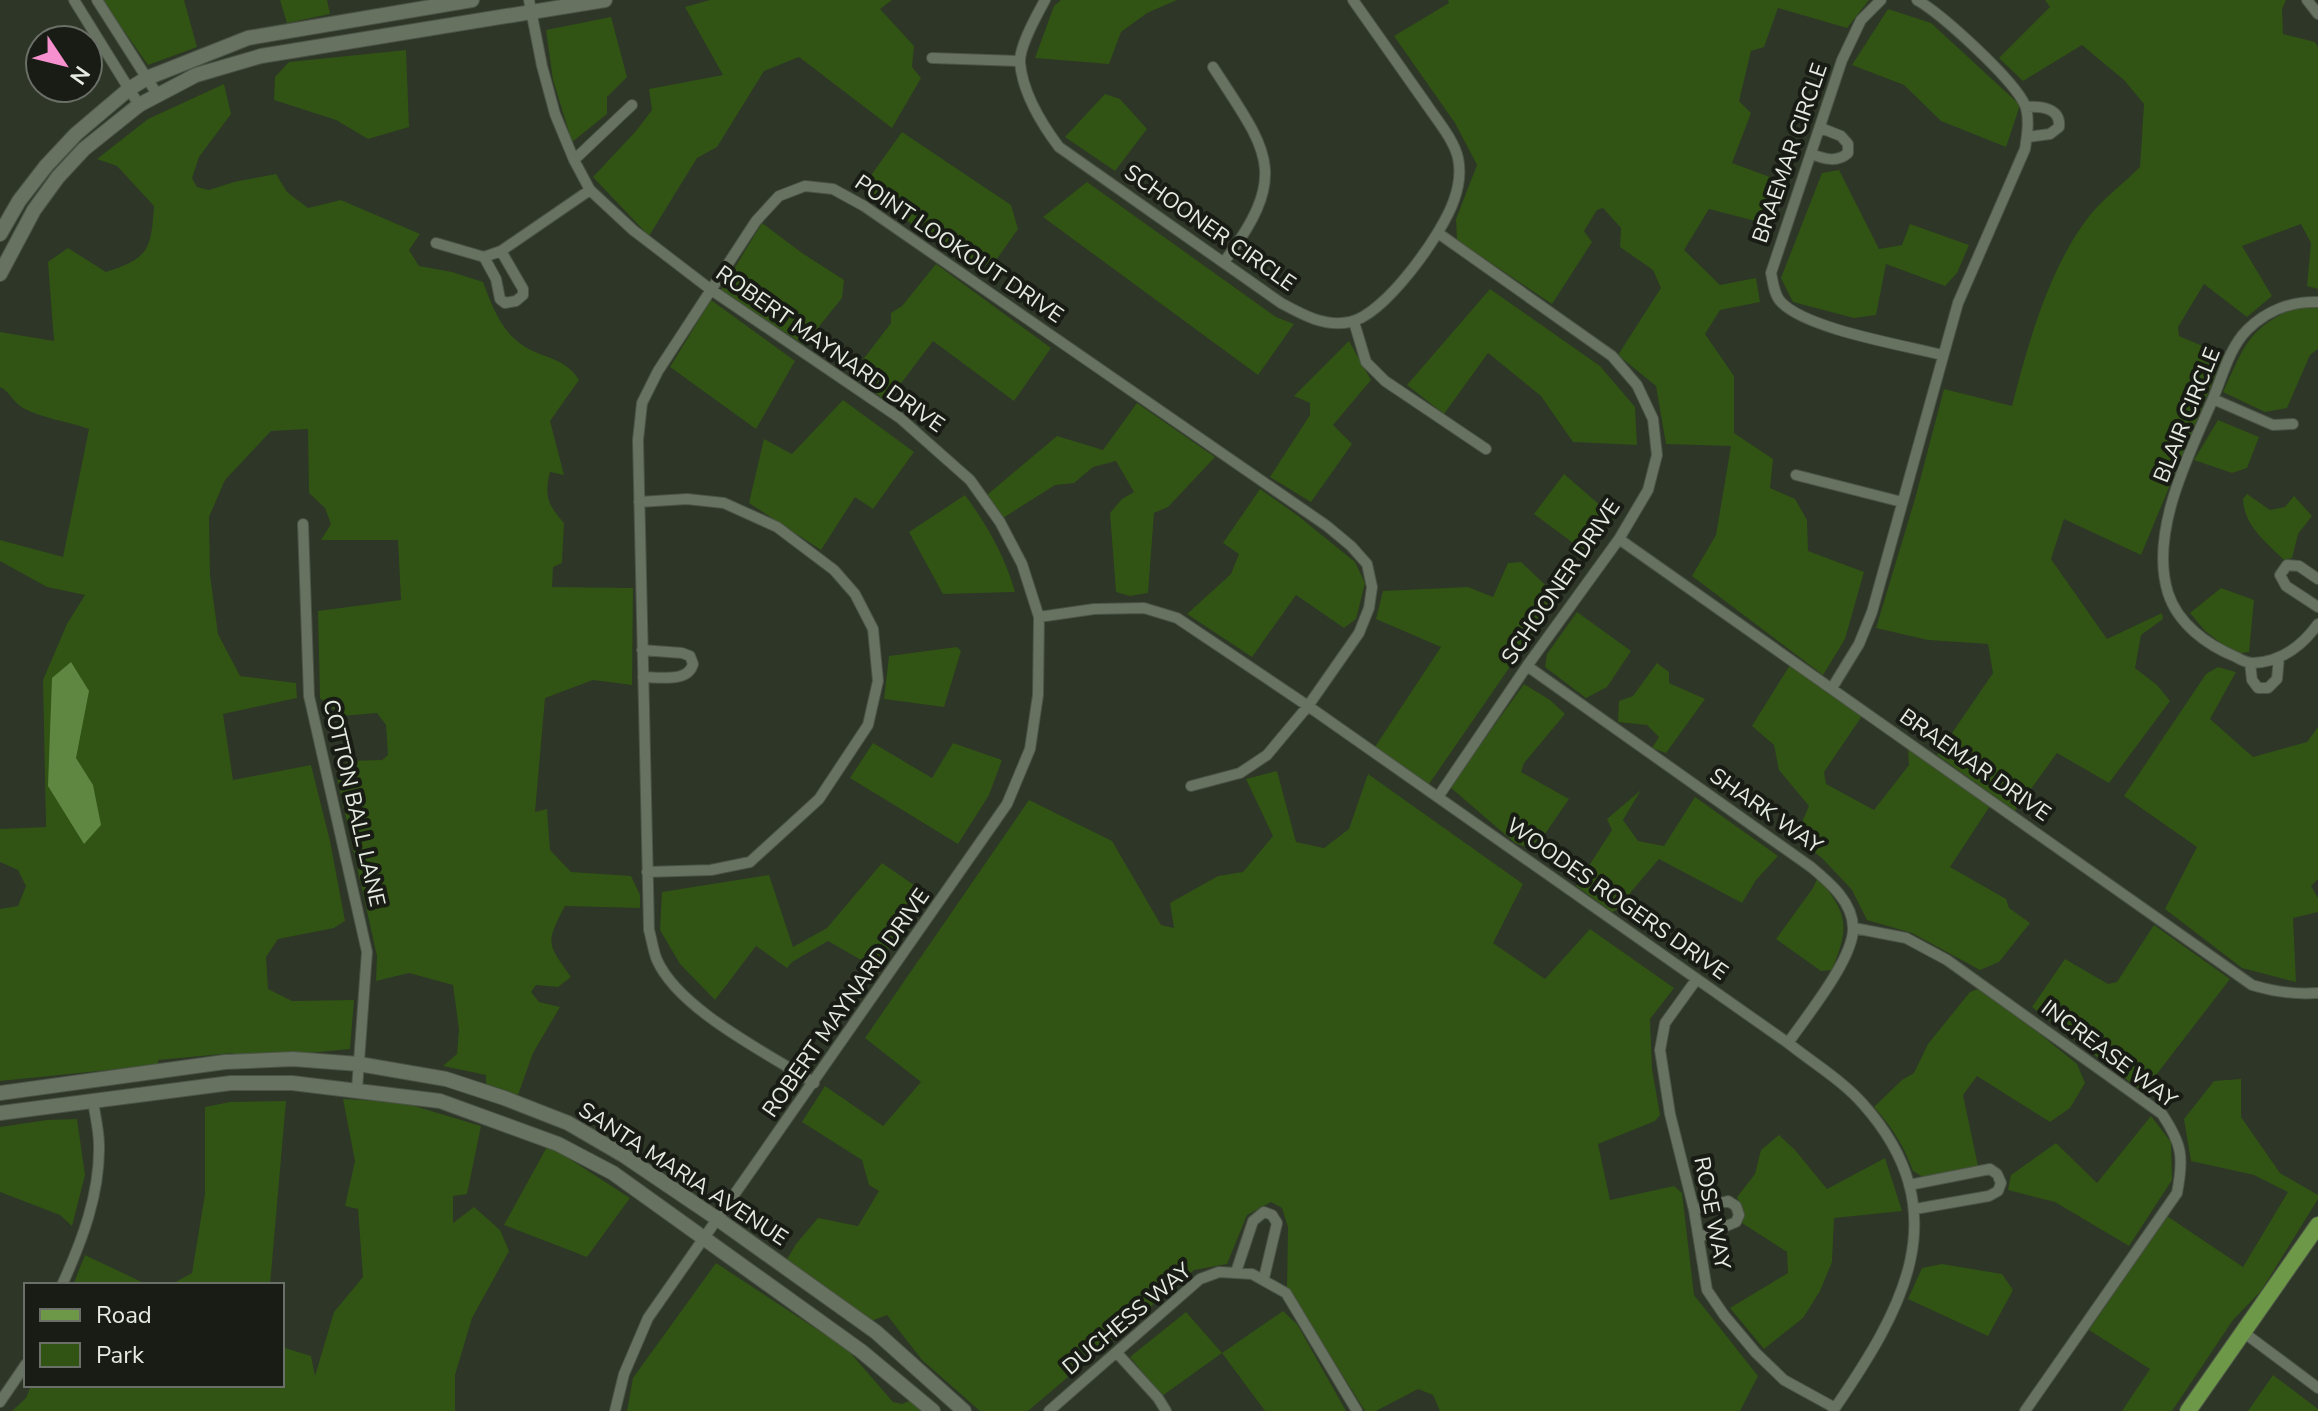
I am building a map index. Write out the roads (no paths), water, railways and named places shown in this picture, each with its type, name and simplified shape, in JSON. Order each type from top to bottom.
[{"type":"main road","points":[[2188,1411],[2318,1225]]},
{"type":"street","points":[[74,0],[139,105]]},
{"type":"street","points":[[97,0],[157,94]]},
{"type":"street","points":[[0,234],[19,201],[76,134],[129,89],[147,78],[248,38],[472,0]]},
{"type":"street","points":[[0,274],[18,237],[58,177],[84,149],[139,105],[196,75],[261,56],[530,5],[605,0]]},
{"type":"street","points":[[932,58],[1019,61],[1032,24],[1045,0]]},
{"type":"street","points":[[1353,0],[1442,127],[1458,155],[1460,179],[1438,233],[1389,299],[1354,322],[1366,362],[1385,381],[1486,449]]},
{"type":"street","name":"BRAEMAR CIRCLE","points":[[1881,0],[1861,20],[1842,60],[1771,273],[1778,298],[1793,313],[1825,325],[1942,355]]},
{"type":"street","points":[[1832,688],[1859,644],[1872,612],[1958,303],[1997,207],[2025,149],[2027,137],[2026,107],[2011,85],[1937,11],[1917,0]]},
{"type":"street","points":[[2307,0],[2318,14]]},
{"type":"street","name":"ROBERT MAYNARD DRIVE","points":[[530,5],[555,114],[590,190],[633,230],[710,289],[900,418],[970,480],[1000,522],[1022,564],[1039,617],[1038,695],[1030,749],[1007,804],[648,1318],[624,1374],[615,1411]]},
{"type":"street","name":"SCHOONER CIRCLE","points":[[1019,61],[1039,121],[1059,147],[1281,303],[1306,316],[1334,324],[1354,322]]},
{"type":"street","points":[[1213,67],[1255,133],[1266,164],[1263,197],[1249,228],[1224,262]]},
{"type":"street","points":[[574,160],[632,105]]},
{"type":"street","points":[[2026,107],[2048,109],[2056,113],[2060,120],[2059,127],[2050,134],[2027,137]]},
{"type":"street","points":[[1812,154],[1823,159],[1834,159],[1848,153],[1848,144],[1841,136],[1821,128]]},
{"type":"street","name":"POINT LOOKOUT DRIVE","points":[[814,1083],[701,1011],[673,985],[657,960],[649,930],[638,440],[642,403],[658,371],[710,289],[756,221],[779,196],[805,186],[833,189],[877,215],[1314,517],[1351,546],[1367,564],[1372,587],[1369,608],[1359,633],[1308,706],[1267,755],[1240,773],[1191,786]]},
{"type":"street","points":[[436,243],[484,257],[501,251],[590,190]]},
{"type":"street","name":"SCHOONER DRIVE","points":[[1438,233],[1612,356],[1637,385],[1653,419],[1657,455],[1648,490],[1619,539],[1438,797]]},
{"type":"street","points":[[484,257],[496,279],[500,299],[505,303],[516,301],[523,295],[523,289],[501,251]]},
{"type":"street","name":"BLAIR CIRCLE","points":[[2250,663],[2214,648],[2188,626],[2168,594],[2164,536],[2184,464],[2245,331],[2274,310],[2301,302],[2318,302]]},
{"type":"street","points":[[2213,399],[2273,425],[2293,424]]},
{"type":"street","points":[[1796,475],[1902,502]]},
{"type":"street","points":[[639,502],[687,499],[724,503],[777,527],[834,570],[855,594],[873,629],[878,681],[868,725],[819,799],[750,862],[711,870],[647,872]]},
{"type":"street","name":"COTTON BALL LANE","points":[[303,524],[309,696],[367,952],[357,1089]]},
{"type":"street","name":"BRAEMAR DRIVE","points":[[1619,539],[2252,985],[2298,995],[2318,993]]},
{"type":"street","points":[[2318,579],[2293,564],[2282,569],[2280,575],[2286,586],[2318,607]]},
{"type":"street","name":"WOODES ROGERS DRIVE","points":[[1039,617],[1094,609],[1144,608],[1177,618],[1308,706],[1788,1043],[1862,1103],[1890,1139],[1909,1185],[1915,1209],[1909,1271],[1895,1310],[1881,1339],[1834,1410]]},
{"type":"street","points":[[2279,657],[2277,679],[2268,688],[2258,688],[2252,680],[2250,663],[2294,651],[2318,624]]},
{"type":"street","points":[[642,650],[686,654],[693,664],[691,671],[684,676],[643,677]]},
{"type":"street","name":"SHARK WAY","points":[[1527,666],[1830,883],[1845,903],[1854,928]]},
{"type":"street","points":[[1788,1043],[1836,975],[1854,928]]},
{"type":"street","name":"INCREASE WAY","points":[[1854,928],[1906,938],[1947,960],[2162,1114],[2178,1138],[2183,1165],[2177,1193],[2025,1411]]},
{"type":"street","name":"ROSE WAY","points":[[1696,980],[1665,1023],[1660,1050],[1670,1114],[1700,1237],[1707,1290],[1756,1353],[1784,1380],[1834,1410]]},
{"type":"street","name":"SANTA MARIA AVENUE","points":[[0,1093],[225,1062],[293,1059],[359,1064],[446,1079],[504,1098],[568,1123],[623,1155],[719,1220],[876,1332],[964,1411]]},
{"type":"street","points":[[225,1062],[231,1083]]},
{"type":"street","points":[[127,1076],[128,1096]]},
{"type":"street","points":[[440,1101],[446,1079]]},
{"type":"street","name":"SANTA MARIA AVENUE","points":[[0,1113],[231,1083],[292,1083],[440,1101],[558,1144],[613,1173],[861,1351],[933,1411]]},
{"type":"street","points":[[63,1283],[81,1244],[98,1181],[99,1143],[93,1101]]},
{"type":"street","points":[[1909,1185],[1990,1169],[1997,1174],[2001,1183],[1998,1191],[1989,1196],[1915,1209]]},
{"type":"street","points":[[1694,1210],[1728,1201],[1736,1206],[1739,1215],[1736,1222],[1700,1237]]},
{"type":"street","points":[[1236,1272],[1253,1221],[1264,1212],[1272,1215],[1277,1223],[1264,1278],[1286,1293],[1357,1411]]},
{"type":"street","name":"DUCHESS WAY","points":[[1049,1411],[1200,1279],[1219,1272],[1264,1278]]},
{"type":"street","points":[[2243,1332],[2318,1388]]},
{"type":"street","points":[[1117,1353],[1166,1411]]},
{"type":"street","points":[[0,1402],[24,1367]]}]
